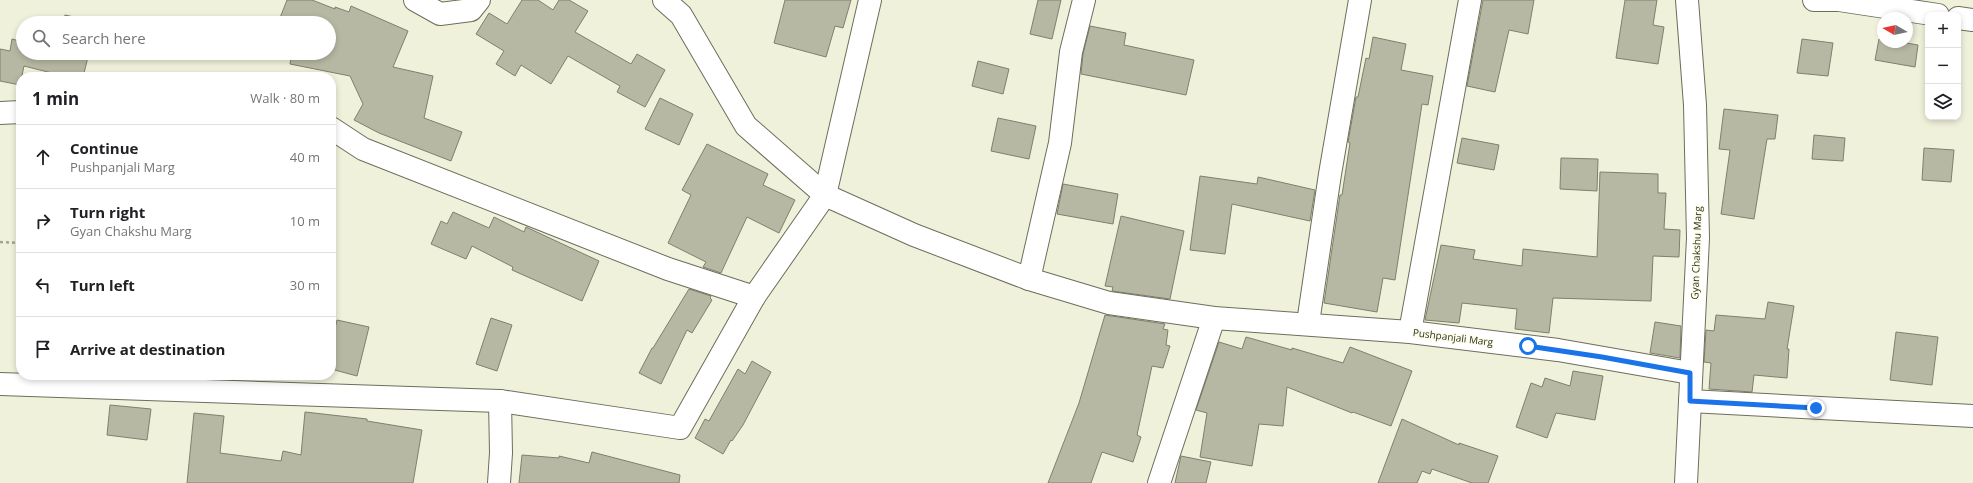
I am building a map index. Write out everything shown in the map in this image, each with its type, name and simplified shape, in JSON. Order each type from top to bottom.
[{"type":"street","points":[[414,0],[440,14],[471,10],[479,0]]},
{"type":"street","name":"Pushpanjali Marg","points":[[664,0],[681,15],[746,126],[824,195],[914,235],[1029,279],[1109,303],[1214,318],[1308,323],[1410,332],[1558,350],[1690,373]]},
{"type":"street","points":[[0,384],[500,401],[680,428],[754,297],[824,195],[870,0]]},
{"type":"street","points":[[1029,279],[1060,143],[1071,52],[1084,0]]},
{"type":"street","points":[[1308,323],[1330,174],[1360,0]]},
{"type":"street","points":[[1410,332],[1470,0]]},
{"type":"street","name":"Gyan Chakshu Marg","points":[[1686,483],[1690,373],[1698,238],[1695,105],[1687,0]]},
{"type":"street","points":[[1814,0],[1839,0],[1925,13]]},
{"type":"street","points":[[1961,18],[1973,20]]},
{"type":"street","points":[[0,113],[16,112]]},
{"type":"street","points":[[336,131],[363,149],[668,268],[754,297]]},
{"type":"street","points":[[1159,483],[1214,318]]},
{"type":"street","points":[[499,483],[501,453],[500,401]]},
{"type":"street","points":[[1690,401],[1973,416]]},
{"type":"path","points":[[0,242],[16,243]]},
{"type":"building","points":[[287,0],[312,0],[335,9],[335,7],[349,12],[351,6],[408,31],[393,67],[433,76],[424,118],[462,132],[451,161],[379,133],[354,120],[363,104],[350,76],[290,64],[291,60],[336,60],[336,16],[281,16]]},
{"type":"building","points":[[522,0],[538,0],[553,10],[559,0],[569,0],[588,11],[575,32],[631,64],[637,54],[665,70],[645,107],[617,92],[620,86],[568,56],[551,84],[521,65],[515,76],[496,64],[504,51],[476,34],[489,13],[507,24]]},
{"type":"building","points":[[785,0],[851,0],[843,28],[835,26],[826,57],[774,43]]},
{"type":"building","points":[[1038,0],[1061,0],[1052,39],[1030,34]]},
{"type":"building","points":[[1483,0],[1534,0],[1528,34],[1509,30],[1495,92],[1467,86]]},
{"type":"building","points":[[1625,0],[1657,0],[1653,25],[1664,27],[1658,64],[1616,58]]},
{"type":"building","points":[[1090,26],[1126,33],[1124,45],[1194,60],[1186,95],[1081,74],[1083,54]]},
{"type":"building","points":[[1373,37],[1406,44],[1401,70],[1433,76],[1428,105],[1422,104],[1395,280],[1383,278],[1377,312],[1324,303],[1340,195],[1342,195],[1350,143],[1348,142],[1356,97],[1358,97],[1366,58],[1369,59]]},
{"type":"building","points":[[12,39],[16,40],[16,60],[87,60],[84,72],[48,72],[24,66],[23,72],[16,72],[16,84],[0,81],[0,49],[10,51]]},
{"type":"building","points":[[1802,39],[1833,43],[1828,76],[1797,73]]},
{"type":"building","points":[[1913,44],[1918,45],[1915,67],[1875,60],[1877,48],[1913,48]]},
{"type":"building","points":[[978,61],[1009,69],[1003,94],[972,86]]},
{"type":"building","points":[[660,98],[693,114],[679,145],[645,129]]},
{"type":"building","points":[[1724,109],[1778,115],[1775,139],[1767,139],[1754,219],[1721,214],[1730,150],[1719,149]]},
{"type":"building","points":[[998,118],[1036,126],[1029,159],[991,151]]},
{"type":"building","points":[[1814,135],[1845,138],[1843,161],[1812,159]]},
{"type":"building","points":[[1462,138],[1499,145],[1494,170],[1457,163]]},
{"type":"building","points":[[707,144],[768,174],[763,185],[795,200],[779,233],[747,217],[721,273],[703,267],[706,262],[668,243],[691,195],[682,190]]},
{"type":"building","points":[[1924,148],[1954,150],[1951,182],[1922,180]]},
{"type":"building","points":[[1561,158],[1598,159],[1597,191],[1560,189]]},
{"type":"building","points":[[1600,172],[1658,174],[1658,193],[1666,193],[1664,229],[1680,230],[1679,257],[1653,256],[1651,301],[1553,298],[1549,333],[1515,329],[1517,309],[1462,303],[1459,323],[1425,320],[1441,245],[1475,250],[1473,259],[1522,266],[1523,249],[1597,257]]},
{"type":"building","points":[[1200,176],[1257,184],[1258,177],[1315,190],[1310,221],[1232,204],[1225,254],[1190,250]]},
{"type":"building","points":[[1063,184],[1118,194],[1113,224],[1057,214]]},
{"type":"building","points":[[453,212],[489,228],[494,217],[524,232],[526,227],[599,261],[582,301],[512,270],[513,267],[472,246],[466,259],[431,244],[441,221],[447,224]]},
{"type":"building","points":[[1121,216],[1184,231],[1170,299],[1112,291],[1113,287],[1105,286]]},
{"type":"building","points":[[689,289],[711,296],[710,298],[712,300],[692,333],[687,330],[661,384],[639,373],[652,348]]},
{"type":"building","points":[[1768,302],[1794,306],[1787,349],[1789,349],[1787,378],[1754,375],[1752,392],[1709,389],[1711,363],[1704,362],[1706,330],[1714,331],[1716,315],[1765,319]]},
{"type":"building","points":[[1105,315],[1165,324],[1163,329],[1168,330],[1166,345],[1170,346],[1163,368],[1152,366],[1137,435],[1141,437],[1133,462],[1102,452],[1091,483],[1048,483],[1079,403]]},
{"type":"building","points":[[491,318],[512,325],[497,371],[476,364]]},
{"type":"building","points":[[337,320],[369,327],[357,376],[336,370]]},
{"type":"building","points":[[1655,322],[1681,326],[1680,358],[1650,353]]},
{"type":"building","points":[[1896,332],[1938,337],[1932,385],[1890,380]]},
{"type":"building","points":[[1246,337],[1292,350],[1292,348],[1343,363],[1350,347],[1412,371],[1391,426],[1353,412],[1352,413],[1287,387],[1283,426],[1259,424],[1252,466],[1200,457],[1207,413],[1196,410],[1219,342],[1242,349]]},
{"type":"building","points":[[752,361],[771,372],[743,425],[732,441],[731,440],[723,454],[695,438],[705,419],[709,421],[738,369],[745,374]]},
{"type":"building","points":[[1573,371],[1603,376],[1595,420],[1556,413],[1547,438],[1516,427],[1531,383],[1542,387],[1545,378],[1570,386]]},
{"type":"building","points":[[110,405],[151,409],[147,440],[107,435]]},
{"type":"building","points":[[305,412],[367,419],[367,421],[422,430],[413,483],[187,483],[194,413],[224,416],[220,453],[281,461],[283,451],[301,455]]},
{"type":"building","points":[[1402,419],[1459,445],[1459,443],[1498,456],[1488,483],[1472,483],[1432,469],[1430,474],[1422,471],[1417,483],[1378,483]]},
{"type":"building","points":[[592,452],[680,475],[679,483],[519,483],[522,455],[559,458],[559,456],[589,463]]},
{"type":"building","points":[[1181,456],[1211,462],[1206,483],[1175,483]]},
{"type":"route","points":[[1528,346],[1602,357],[1690,373],[1690,401],[1816,408]]}]
